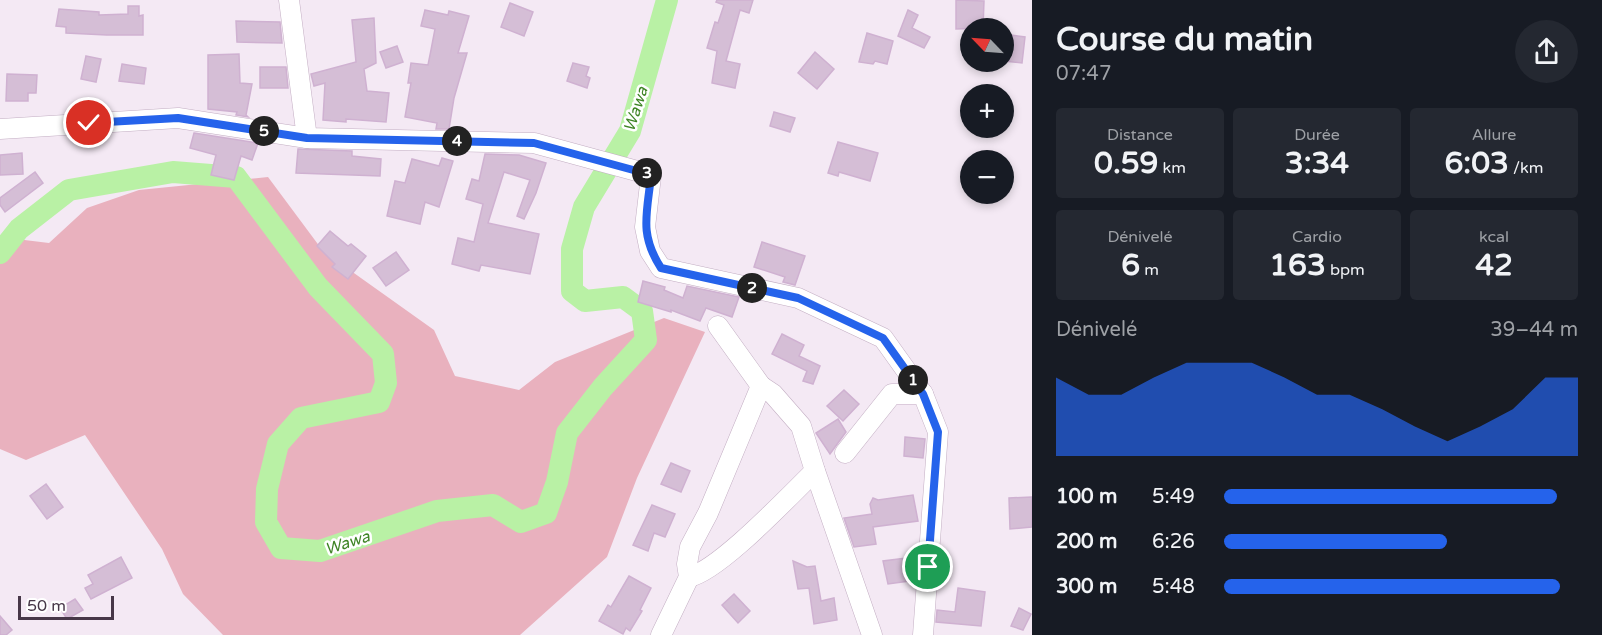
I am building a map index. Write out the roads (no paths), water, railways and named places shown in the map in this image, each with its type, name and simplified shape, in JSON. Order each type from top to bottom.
[{"type":"street","points":[[289,0],[307,138]]},
{"type":"street","points":[[0,129],[178,118],[307,138],[534,143],[648,174],[651,176],[645,227],[650,251],[661,268],[798,298],[883,338],[923,394],[938,432],[923,635]]},
{"type":"street","points":[[718,326],[761,386],[773,394],[801,426],[872,635]]},
{"type":"street","points":[[661,635],[689,577],[687,564],[690,547],[708,513],[761,386]]},
{"type":"street","points":[[845,453],[892,394],[923,394]]},
{"type":"street","points":[[689,577],[700,575],[734,548],[815,471]]},
{"type":"waterway","name":"Wawa","points":[[0,253],[19,229],[69,190],[173,172],[236,177],[318,287],[383,354],[386,383],[379,402],[301,418],[278,444],[267,489],[266,522],[281,548],[320,551],[437,511],[493,505],[521,522],[546,513],[557,482],[567,433],[603,387],[646,340],[642,311],[623,297],[585,301],[572,291],[572,249],[584,207],[630,131],[667,0]]}]
